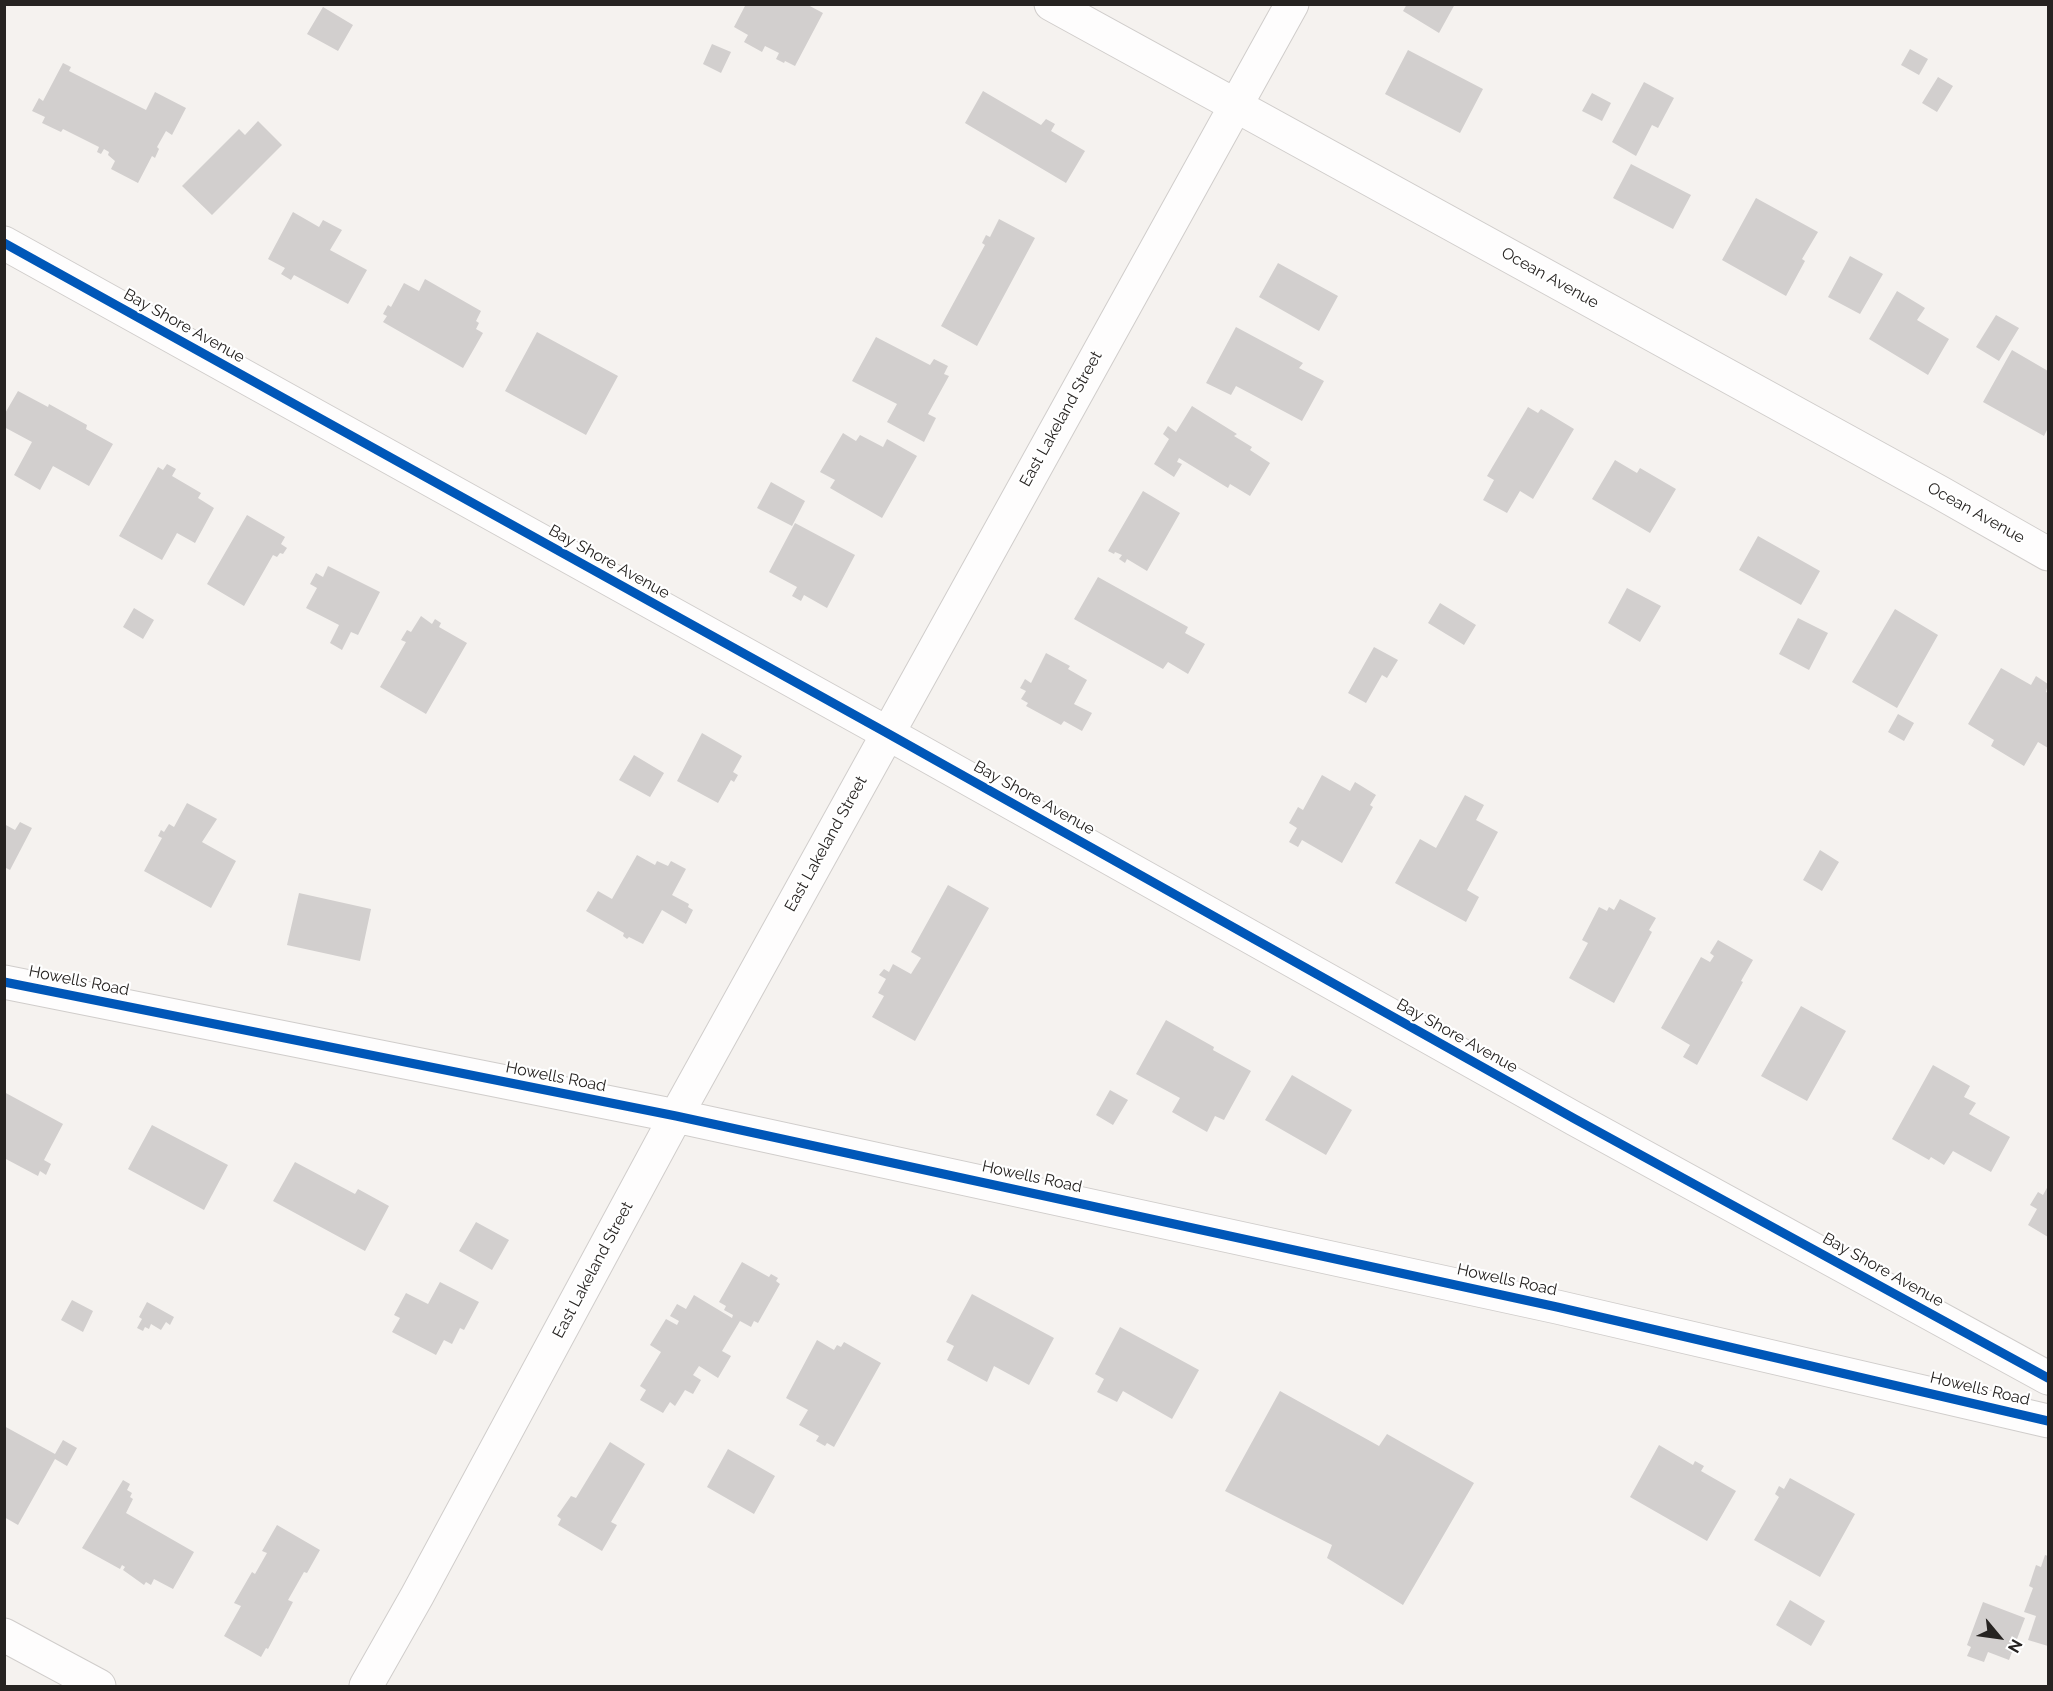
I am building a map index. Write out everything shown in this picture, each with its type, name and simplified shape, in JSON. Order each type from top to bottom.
[{"type":"street","name":"Ocean Avenue","points":[[1051,4],[2049,554]]},
{"type":"street","name":"East Lakeland Street","points":[[366,1686],[417,1596],[676,1116],[1292,4]]},
{"type":"street","name":"Bay Shore Avenue","points":[[4,243],[887,733],[1575,1119],[2049,1378]]},
{"type":"street","name":"Howells Road","points":[[4,982],[676,1116],[1557,1306],[2049,1420]]},
{"type":"street","points":[[4,1635],[99,1686]]},
{"type":"building","points":[[746,4],[806,4],[823,13],[795,66],[776,59],[779,53],[765,46],[762,52],[744,42],[748,35],[734,27]]},
{"type":"building","points":[[1407,4],[1455,4],[1439,33],[1403,11]]},
{"type":"building","points":[[323,7],[353,25],[338,51],[307,34]]},
{"type":"building","points":[[712,44],[731,52],[721,73],[703,64]]},
{"type":"building","points":[[1910,49],[1928,59],[1919,75],[1901,65]]},
{"type":"building","points":[[1408,50],[1483,89],[1460,133],[1385,94]]},
{"type":"building","points":[[63,63],[71,67],[69,71],[146,110],[155,92],[186,108],[172,135],[166,131],[157,147],[159,149],[155,158],[152,156],[138,183],[111,169],[115,161],[108,155],[109,152],[104,149],[101,154],[97,152],[99,147],[63,129],[61,132],[42,123],[45,117],[32,111],[39,98],[43,101]]},
{"type":"building","points":[[1938,77],[1953,86],[1937,112],[1922,103]]},
{"type":"building","points":[[1644,82],[1674,98],[1658,128],[1652,125],[1636,156],[1612,142]]},
{"type":"building","points":[[983,91],[1041,125],[1046,119],[1055,124],[1051,131],[1085,151],[1066,183],[965,123]]},
{"type":"building","points":[[1592,93],[1611,103],[1602,121],[1582,111]]},
{"type":"building","points":[[258,121],[282,145],[212,215],[182,186],[239,129],[245,135]]},
{"type":"building","points":[[1631,164],[1691,195],[1673,229],[1613,198]]},
{"type":"building","points":[[1756,198],[1818,232],[1802,259],[1805,261],[1786,296],[1722,260]]},
{"type":"building","points":[[293,212],[319,227],[323,220],[342,230],[330,250],[367,270],[348,304],[294,275],[291,280],[281,274],[285,268],[268,259]]},
{"type":"building","points":[[999,219],[1035,238],[977,346],[941,326],[985,245],[982,243],[986,235],[990,237]]},
{"type":"building","points":[[1850,256],[1883,274],[1860,314],[1828,297]]},
{"type":"building","points":[[1278,263],[1338,296],[1319,331],[1259,297]]},
{"type":"building","points":[[425,279],[481,311],[476,321],[479,323],[476,329],[483,333],[463,368],[383,322],[387,316],[383,314],[388,305],[391,307],[404,283],[419,291]]},
{"type":"building","points":[[1897,291],[1925,308],[1917,320],[1949,339],[1928,375],[1869,339]]},
{"type":"building","points":[[1996,315],[2019,328],[1999,361],[1976,347]]},
{"type":"building","points":[[1236,327],[1303,363],[1299,368],[1324,381],[1302,421],[1236,386],[1231,395],[1206,383]]},
{"type":"building","points":[[537,332],[618,376],[586,435],[505,391]]},
{"type":"building","points":[[876,337],[930,365],[934,359],[948,366],[944,374],[949,376],[928,414],[936,418],[924,442],[887,422],[897,404],[852,381]]},
{"type":"building","points":[[2012,350],[2048,371],[2048,428],[2044,436],[1983,402]]},
{"type":"building","points":[[18,391],[48,407],[49,404],[87,425],[86,429],[113,444],[89,486],[53,466],[40,490],[14,475],[32,442],[4,427],[4,415]]},
{"type":"building","points":[[1192,406],[1237,434],[1234,436],[1252,447],[1250,450],[1270,463],[1250,496],[1230,484],[1228,488],[1179,458],[1177,462],[1182,464],[1174,477],[1154,464],[1169,439],[1163,434],[1168,426],[1176,432]]},
{"type":"building","points":[[1528,407],[1538,413],[1541,409],[1574,429],[1533,499],[1520,491],[1507,513],[1483,500],[1494,480],[1487,476]]},
{"type":"building","points":[[843,433],[856,441],[860,435],[883,447],[887,439],[917,456],[882,518],[830,488],[835,480],[820,472]]},
{"type":"building","points":[[1615,460],[1637,473],[1640,468],[1676,489],[1650,533],[1592,499]]},
{"type":"building","points":[[167,464],[176,469],[172,476],[201,493],[198,498],[214,508],[195,543],[177,533],[162,560],[119,536],[158,467],[163,470]]},
{"type":"building","points":[[771,482],[805,501],[792,526],[757,508]]},
{"type":"building","points":[[1143,491],[1180,513],[1147,571],[1127,559],[1125,563],[1119,559],[1122,555],[1108,551]]},
{"type":"building","points":[[247,515],[285,537],[281,544],[287,548],[277,557],[273,555],[244,606],[207,584]]},
{"type":"building","points":[[795,523],[855,555],[827,608],[804,595],[801,601],[792,596],[797,587],[769,572]]},
{"type":"building","points":[[1758,536],[1820,571],[1801,605],[1739,570]]},
{"type":"building","points":[[328,566],[380,592],[358,635],[351,632],[342,650],[330,643],[339,625],[306,608],[317,588],[310,584],[316,573],[323,577]]},
{"type":"building","points":[[1098,577],[1188,627],[1185,633],[1205,644],[1188,674],[1168,662],[1163,669],[1074,619]]},
{"type":"building","points":[[1627,588],[1661,606],[1640,642],[1608,623]]},
{"type":"building","points":[[1440,603],[1476,625],[1464,645],[1428,623]]},
{"type":"building","points":[[134,608],[154,620],[143,639],[123,627]]},
{"type":"building","points":[[1895,609],[1938,635],[1897,708],[1852,682]]},
{"type":"building","points":[[421,616],[432,624],[435,619],[441,623],[439,627],[467,643],[426,714],[380,687],[406,642],[401,640],[407,630],[411,632]]},
{"type":"building","points":[[1798,618],[1828,633],[1809,670],[1779,654]]},
{"type":"building","points":[[1374,647],[1398,660],[1387,678],[1382,675],[1366,703],[1348,693]]},
{"type":"building","points":[[1046,653],[1070,666],[1068,669],[1087,680],[1074,704],[1092,713],[1082,731],[1064,721],[1061,725],[1026,706],[1028,703],[1021,699],[1026,691],[1020,688],[1025,679],[1031,683]]},
{"type":"building","points":[[2001,668],[2031,685],[2036,676],[2048,684],[2046,692],[2048,693],[2048,748],[2038,742],[2024,766],[1991,746],[1994,740],[1968,724]]},
{"type":"building","points":[[1898,714],[1914,723],[1904,741],[1888,732]]},
{"type":"building","points":[[702,733],[742,756],[733,772],[738,775],[734,782],[731,780],[718,803],[677,781]]},
{"type":"building","points":[[634,755],[664,773],[650,797],[619,780]]},
{"type":"building","points":[[1322,775],[1350,791],[1355,782],[1376,795],[1370,805],[1373,807],[1342,863],[1302,840],[1298,847],[1289,842],[1297,828],[1289,823],[1298,807],[1303,810]]},
{"type":"building","points":[[1465,795],[1484,805],[1476,820],[1498,832],[1467,890],[1479,897],[1466,922],[1395,883],[1420,839],[1436,848]]},
{"type":"building","points":[[187,803],[217,819],[202,842],[236,861],[211,908],[144,871],[162,838],[158,836],[161,830],[164,832],[169,824],[174,827]]},
{"type":"building","points":[[20,822],[32,828],[10,870],[4,867],[4,824],[15,830]]},
{"type":"building","points":[[1820,850],[1839,862],[1822,891],[1803,880]]},
{"type":"building","points":[[637,855],[655,865],[657,861],[668,866],[671,861],[686,869],[672,895],[689,904],[688,907],[693,910],[686,924],[662,910],[643,944],[629,937],[627,939],[623,936],[624,933],[586,911],[598,891],[612,899]]},
{"type":"building","points":[[948,885],[989,908],[915,1041],[872,1017],[884,996],[878,993],[886,979],[879,975],[884,969],[889,972],[893,964],[911,974],[921,958],[911,952]]},
{"type":"building","points":[[299,893],[371,909],[360,961],[287,945]]},
{"type":"building","points":[[1620,899],[1656,918],[1649,930],[1652,932],[1614,1003],[1569,978],[1588,943],[1582,940],[1599,907],[1607,911],[1609,907],[1614,910]]},
{"type":"building","points":[[1718,940],[1753,960],[1697,1065],[1683,1057],[1690,1045],[1661,1028],[1701,957],[1710,962],[1714,956],[1710,953]]},
{"type":"building","points":[[1801,1006],[1846,1031],[1807,1101],[1761,1076]]},
{"type":"building","points":[[1166,1020],[1251,1071],[1224,1120],[1215,1116],[1207,1132],[1172,1112],[1180,1098],[1136,1074]]},
{"type":"building","points":[[1933,1065],[1970,1086],[1964,1097],[1976,1103],[1969,1114],[2010,1137],[1991,1172],[1953,1151],[1944,1165],[1931,1157],[1929,1160],[1892,1139]]},
{"type":"building","points":[[1292,1075],[1352,1110],[1326,1155],[1265,1120]]},
{"type":"building","points":[[1110,1090],[1128,1100],[1113,1125],[1096,1115]]},
{"type":"building","points":[[4,1092],[63,1124],[44,1160],[51,1164],[46,1175],[40,1171],[38,1176],[4,1158]]},
{"type":"building","points":[[152,1125],[228,1165],[204,1210],[128,1169]]},
{"type":"building","points":[[295,1162],[355,1194],[358,1189],[389,1206],[365,1251],[273,1201]]},
{"type":"building","points":[[2048,1186],[2048,1237],[2028,1225],[2037,1209],[2030,1205],[2038,1192],[2043,1195]]},
{"type":"building","points":[[476,1222],[509,1240],[492,1270],[459,1251]]},
{"type":"building","points":[[742,1262],[769,1277],[771,1274],[778,1278],[776,1281],[780,1284],[758,1323],[754,1321],[751,1327],[740,1321],[722,1351],[731,1356],[718,1378],[699,1366],[693,1375],[701,1380],[693,1394],[685,1390],[675,1406],[670,1402],[663,1413],[640,1400],[646,1390],[640,1386],[661,1352],[650,1345],[666,1319],[677,1325],[679,1321],[670,1316],[677,1304],[686,1309],[694,1295],[732,1318],[733,1315],[724,1310],[726,1306],[719,1302]]},
{"type":"building","points":[[440,1282],[479,1302],[464,1330],[460,1328],[452,1344],[444,1340],[436,1355],[392,1332],[400,1318],[394,1315],[406,1293],[428,1304]]},
{"type":"building","points":[[972,1294],[1054,1338],[1029,1385],[994,1366],[987,1382],[947,1360],[954,1346],[946,1342]]},
{"type":"building","points":[[72,1300],[93,1311],[83,1332],[61,1320]]},
{"type":"building","points":[[147,1302],[174,1317],[170,1325],[166,1322],[161,1330],[151,1324],[149,1329],[145,1327],[143,1331],[137,1328],[142,1319],[139,1317]]},
{"type":"building","points":[[1120,1327],[1199,1370],[1172,1419],[1123,1391],[1117,1402],[1097,1392],[1104,1379],[1095,1374]]},
{"type":"building","points":[[817,1340],[834,1350],[837,1345],[841,1347],[844,1342],[881,1363],[834,1447],[827,1443],[825,1446],[816,1441],[819,1436],[799,1425],[808,1410],[786,1398]]},
{"type":"building","points":[[1280,1391],[1379,1446],[1387,1434],[1474,1483],[1403,1605],[1327,1558],[1332,1545],[1225,1491]]},
{"type":"building","points":[[4,1426],[55,1454],[63,1440],[77,1448],[67,1466],[55,1459],[18,1525],[4,1517]]},
{"type":"building","points":[[610,1442],[645,1464],[611,1522],[617,1525],[602,1551],[558,1525],[561,1519],[557,1516],[571,1496],[576,1498]]},
{"type":"building","points":[[1659,1445],[1693,1465],[1695,1461],[1704,1466],[1701,1471],[1736,1491],[1707,1541],[1630,1497]]},
{"type":"building","points":[[728,1449],[775,1476],[754,1514],[707,1487]]},
{"type":"building","points":[[1790,1478],[1855,1514],[1820,1577],[1754,1540],[1779,1497],[1775,1494],[1779,1486],[1784,1489]]},
{"type":"building","points":[[123,1480],[130,1484],[127,1490],[132,1493],[130,1497],[133,1499],[126,1513],[194,1552],[173,1589],[154,1579],[151,1585],[146,1582],[144,1585],[123,1570],[125,1567],[122,1565],[120,1569],[82,1548]]},
{"type":"building","points":[[277,1525],[320,1550],[288,1600],[293,1602],[268,1649],[266,1648],[261,1657],[224,1636],[241,1606],[234,1603],[252,1572],[255,1574],[267,1553],[262,1551]]},
{"type":"building","points":[[2045,1555],[2048,1556],[2048,1646],[2028,1640],[2036,1616],[2024,1612],[2033,1588],[2029,1586],[2036,1565],[2041,1567]]},
{"type":"building","points":[[1790,1600],[1825,1621],[1811,1646],[1776,1625]]},
{"type":"building","points":[[1983,1602],[2025,1618],[2009,1660],[1988,1652],[1984,1662],[1967,1656],[1971,1647],[1967,1645]]},
{"type":"cycle path","points":[[4,243],[887,733],[1575,1119],[2048,1378]]},
{"type":"cycle path","points":[[4,982],[676,1116],[1557,1307],[2048,1421]]}]
